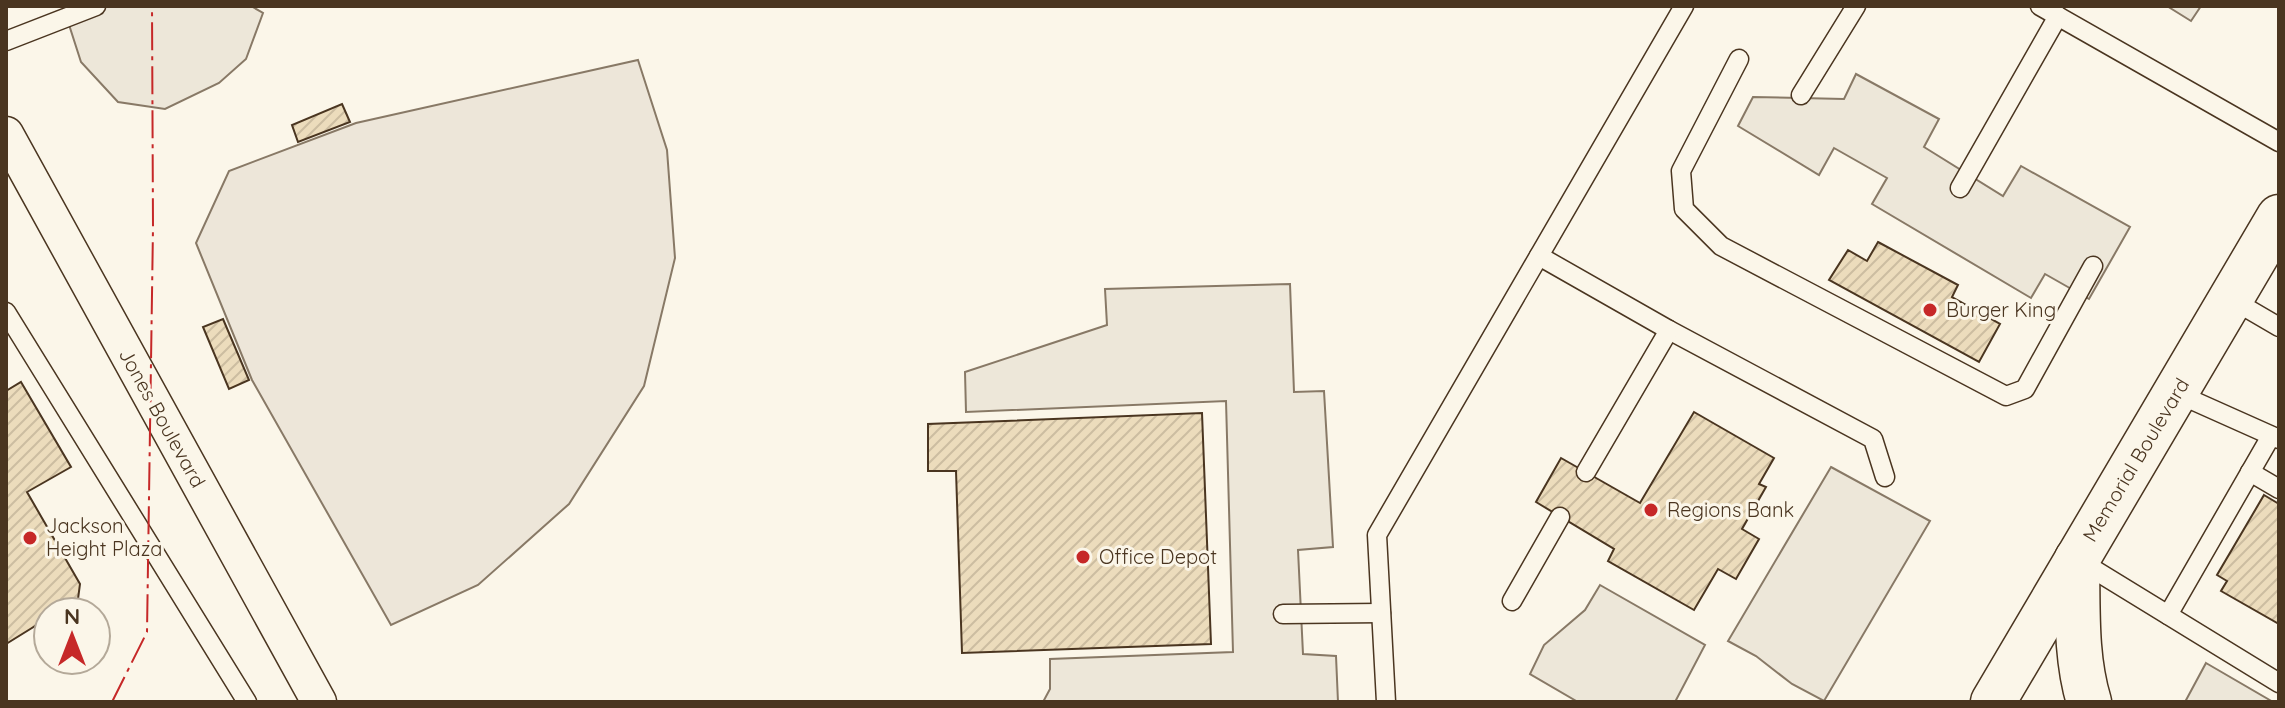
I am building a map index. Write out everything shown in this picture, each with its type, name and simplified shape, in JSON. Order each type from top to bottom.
[{"type":"main road","name":"Memorial Boulevard","points":[[1993,702],[2279,217]]},
{"type":"main road","points":[[2077,559],[2079,652],[2089,702]]},
{"type":"street","name":"Jones Boulevard","points":[[6,134],[319,702]]},
{"type":"lane","points":[[6,41],[96,6]]},
{"type":"lane","points":[[1386,702],[1377,535],[1684,6]]},
{"type":"lane","points":[[1801,95],[1856,6]]},
{"type":"lane","points":[[2040,6],[2279,142]]},
{"type":"lane","points":[[1960,188],[2058,16]]},
{"type":"lane","points":[[1739,59],[1681,171],[1684,209],[1721,246],[2006,396],[2025,389],[2093,266]]},
{"type":"lane","points":[[1539,256],[1669,330],[1873,439],[1885,477]]},
{"type":"lane","points":[[2231,299],[2279,327]]},
{"type":"lane","points":[[6,312],[247,702]]},
{"type":"lane","points":[[1586,472],[1669,330]]},
{"type":"lane","points":[[2168,615],[2250,472],[2275,438],[2176,393]]},
{"type":"lane","points":[[2250,472],[2279,489]]},
{"type":"lane","points":[[1512,601],[1560,517]]},
{"type":"lane","points":[[2077,559],[2279,683]]},
{"type":"lane","points":[[1283,614],[1381,613]]},
{"type":"shaded area","points":[[63,6],[251,6],[263,13],[246,59],[219,83],[165,109],[118,102],[81,62]]},
{"type":"shaded area","points":[[2167,6],[2201,6],[2191,21]]},
{"type":"shaded area","points":[[638,60],[667,150],[675,258],[644,386],[569,504],[478,585],[391,625],[252,380],[196,243],[229,171],[356,123]]},
{"type":"shaded area","points":[[1856,74],[1939,119],[1924,147],[2003,196],[2021,166],[2130,227],[2089,299],[2045,274],[2031,298],[1872,204],[1887,178],[1834,148],[1819,175],[1738,126],[1753,97],[1844,99]]},
{"type":"shaded area","points":[[1290,284],[1294,392],[1324,391],[1333,547],[1298,550],[1303,654],[1336,656],[1338,702],[1043,702],[1050,689],[1050,659],[1233,652],[1226,401],[966,412],[965,372],[1107,325],[1105,289]]},
{"type":"shaded area","points":[[1831,467],[1930,521],[1824,701],[1792,684],[1756,656],[1728,641]]},
{"type":"shaded area","points":[[1600,585],[1705,645],[1675,702],[1578,702],[1530,674],[1544,645],[1585,610]]},
{"type":"shaded area","points":[[2206,663],[2273,702],[2185,702]]},
{"type":"building","points":[[342,104],[350,122],[298,142],[292,125]]},
{"type":"building","name":"Burger King","points":[[1878,242],[1958,285],[1952,297],[2000,324],[1979,362],[1829,280],[1848,250],[1867,261]]},
{"type":"building","points":[[223,319],[249,380],[229,389],[203,327]]},
{"type":"building","name":"Jackson Height Plaza","points":[[21,382],[71,467],[27,492],[80,584],[78,596],[32,596],[32,628],[6,644],[6,391]]},
{"type":"building","name":"Regions Bank","points":[[1694,412],[1774,458],[1759,484],[1766,487],[1742,529],[1759,539],[1736,579],[1718,569],[1694,610],[1608,561],[1614,549],[1536,502],[1561,458],[1640,503]]},
{"type":"building","name":"Office Depot","points":[[1202,413],[1211,644],[962,653],[956,471],[928,471],[928,424]]},
{"type":"building","points":[[2264,495],[2279,504],[2279,624],[2221,591],[2227,581],[2217,575]]},
{"type":"power","points":[[112,702],[147,632],[153,227],[152,6]]},
{"type":"place","name":"Burger King","points":[[1930,310]]},
{"type":"place","name":"Regions Bank","points":[[1651,510]]},
{"type":"place","name":"Jackson Height Plaza","points":[[30,538]]},
{"type":"place","name":"Office Depot","points":[[1083,557]]}]
